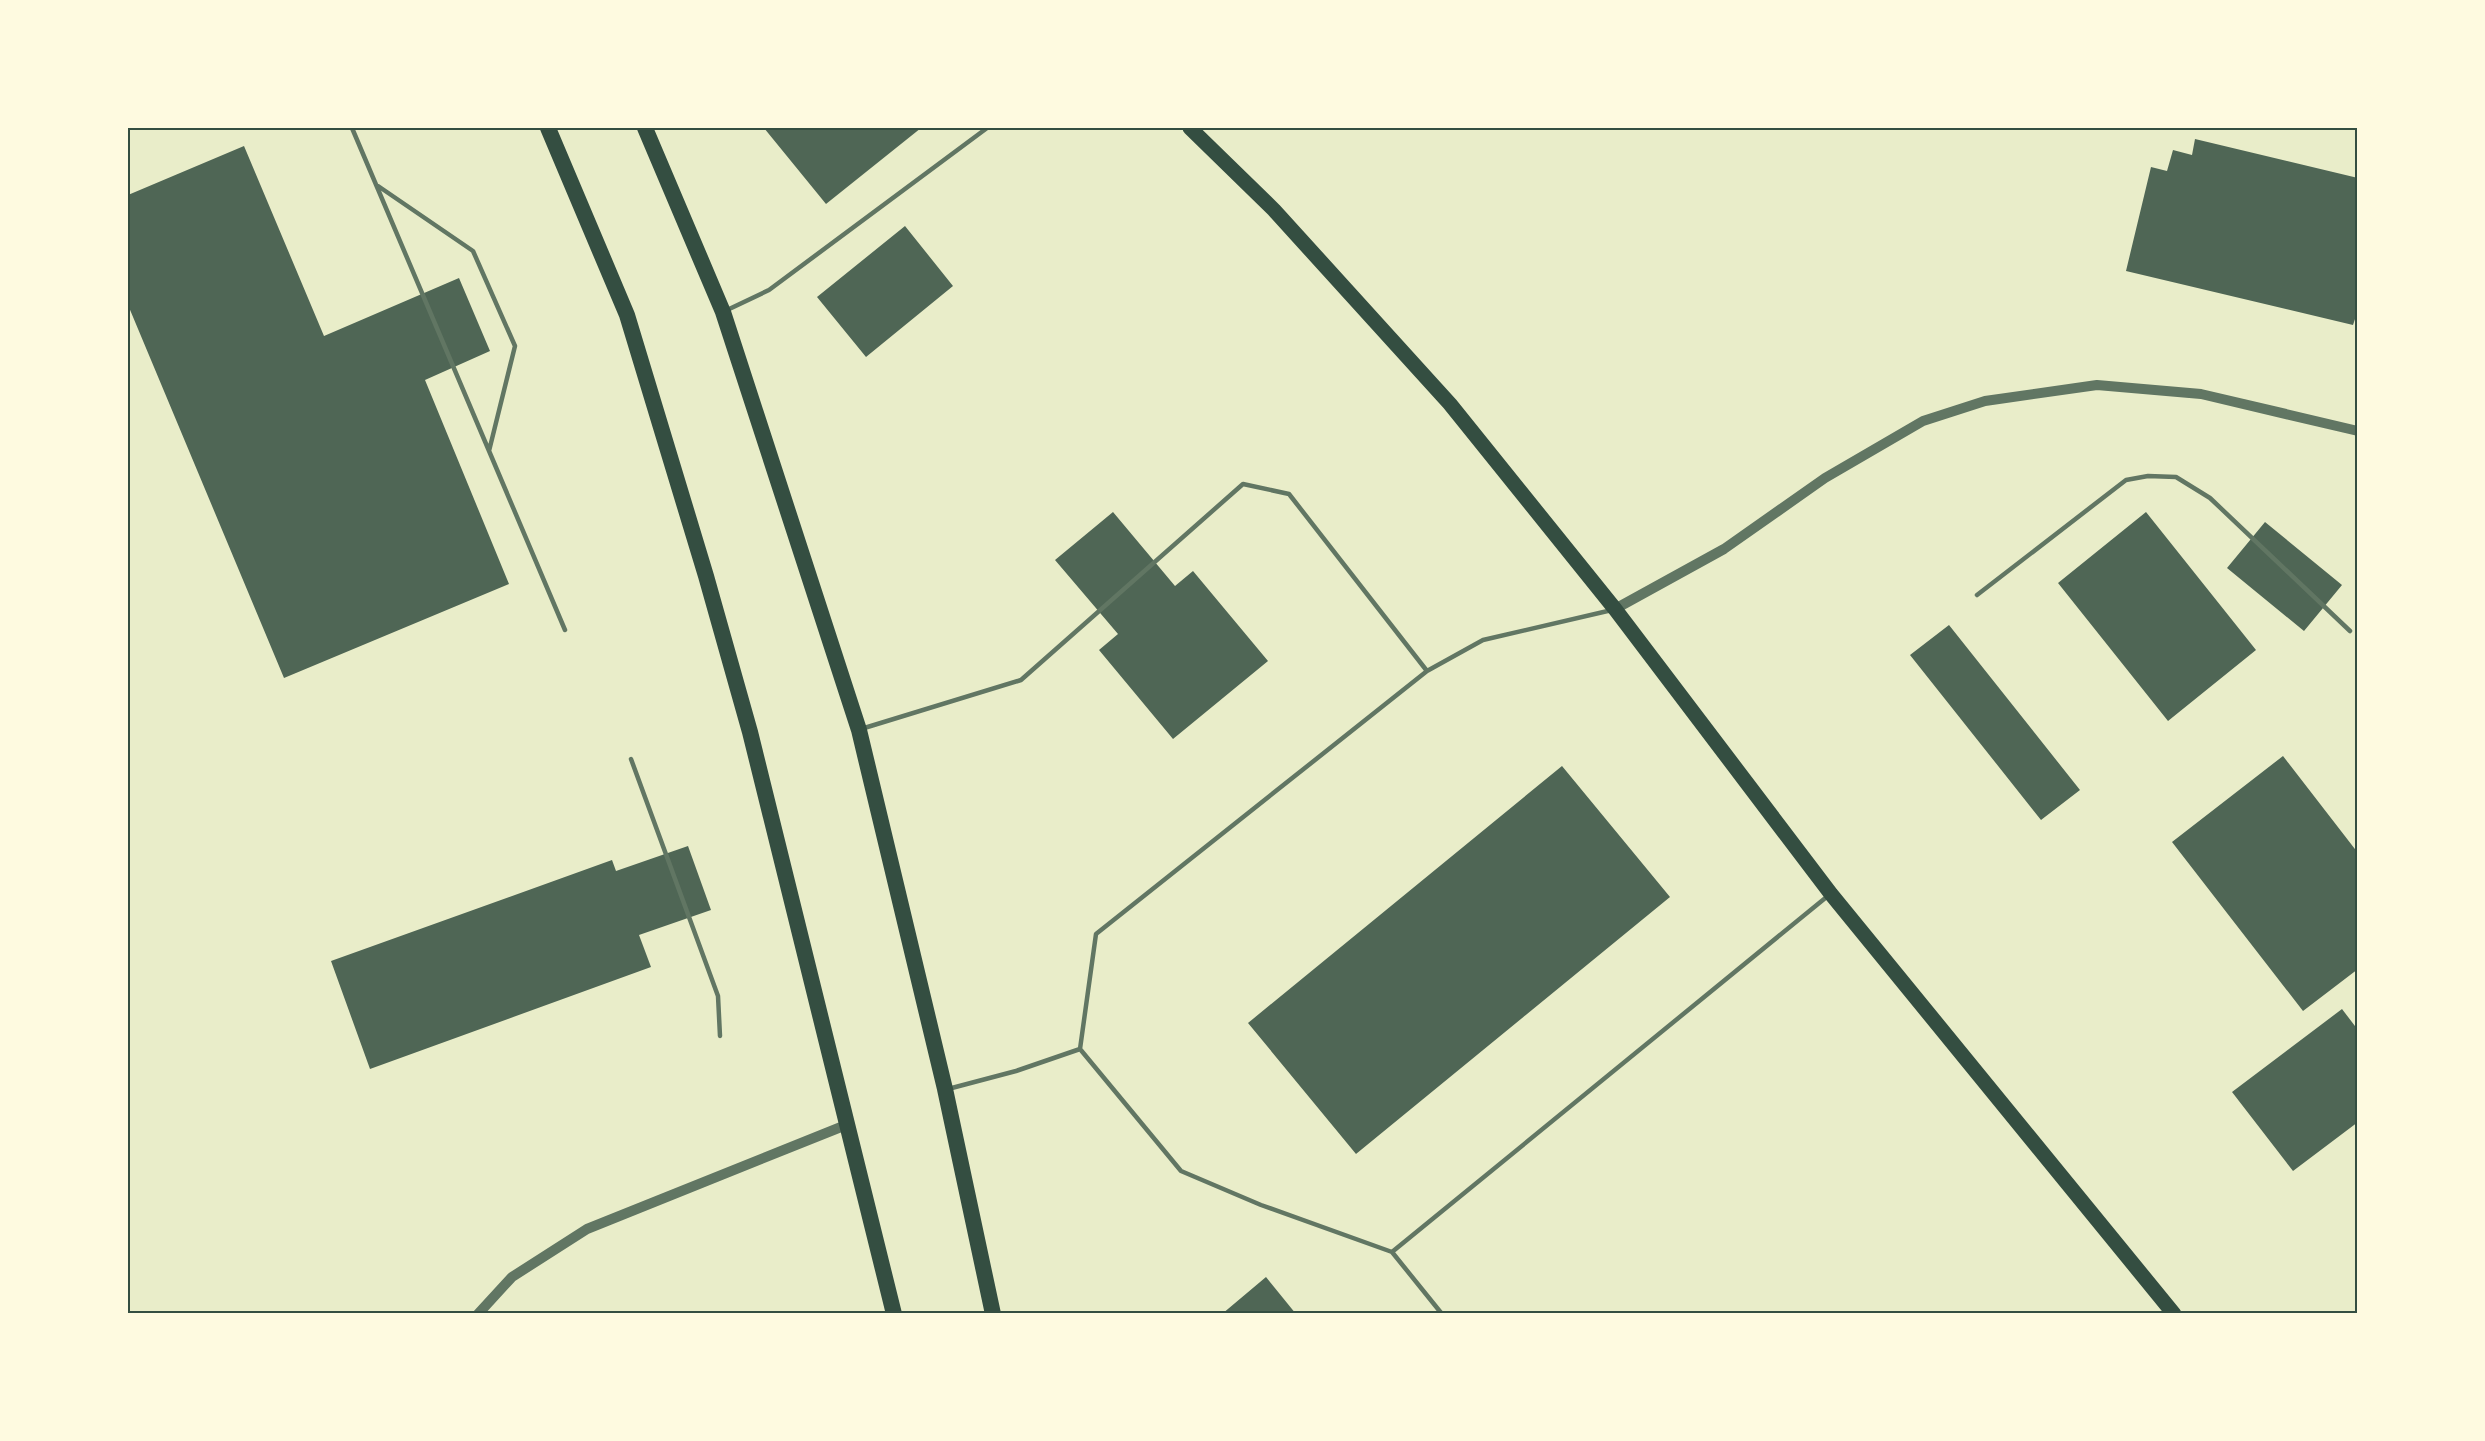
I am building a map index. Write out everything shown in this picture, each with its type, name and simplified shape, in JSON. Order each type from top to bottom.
[{"type":"highway","points":[[548,128],[627,315],[706,576],[750,732],[894,1314]]},
{"type":"highway","points":[[645,128],[723,312],[859,730],[945,1089],[993,1314]]},
{"type":"main road","points":[[1190,128],[1274,210],[1450,404],[1615,609],[1831,894],[2174,1314]]},
{"type":"street","points":[[1615,609],[1724,549],[1825,477],[1923,422],[1985,400],[2097,385],[2201,394],[2358,431]]},
{"type":"street","points":[[478,1314],[512,1277],[587,1229],[846,1125]]},
{"type":"lane","points":[[352,128],[565,630]]},
{"type":"lane","points":[[723,312],[769,290],[987,128]]},
{"type":"lane","points":[[377,186],[473,251],[515,346],[489,451]]},
{"type":"lane","points":[[1977,595],[2126,480],[2148,476],[2176,477],[2210,498],[2350,631]]},
{"type":"lane","points":[[859,730],[1021,680],[1243,484],[1290,494],[1427,671]]},
{"type":"lane","points":[[1442,1314],[1392,1252],[1261,1205],[1181,1171],[1080,1049],[1096,934],[1427,671],[1483,640],[1615,609]]},
{"type":"lane","points":[[631,759],[718,996],[720,1036]]},
{"type":"lane","points":[[1392,1252],[1831,894]]},
{"type":"lane","points":[[945,1089],[1016,1071],[1080,1049]]},
{"type":"building","points":[[764,128],[921,128],[826,204]]},
{"type":"building","points":[[2195,139],[2358,178],[2358,310],[2353,325],[2126,271],[2151,167],[2167,171],[2173,150],[2192,155]]},
{"type":"building","points":[[244,146],[324,336],[459,278],[490,351],[425,380],[509,584],[284,678],[128,305],[128,195]]},
{"type":"building","points":[[905,226],[953,286],[866,357],[817,297]]},
{"type":"building","points":[[1113,512],[1175,586],[1193,571],[1268,661],[1173,739],[1099,650],[1118,634],[1055,560]]},
{"type":"building","points":[[2146,512],[2256,650],[2168,721],[2058,583]]},
{"type":"building","points":[[2265,522],[2342,585],[2304,631],[2227,568]]},
{"type":"building","points":[[1949,625],[2080,790],[2041,820],[1910,655]]},
{"type":"building","points":[[2283,756],[2358,853],[2358,969],[2303,1011],[2172,842]]},
{"type":"building","points":[[1562,766],[1670,897],[1356,1154],[1248,1023]]},
{"type":"building","points":[[688,846],[711,910],[639,935],[651,967],[370,1069],[331,961],[612,860],[616,871]]},
{"type":"building","points":[[2342,1009],[2358,1030],[2358,1122],[2293,1171],[2232,1092]]},
{"type":"building","points":[[1266,1277],[1296,1314],[1222,1314]]}]
